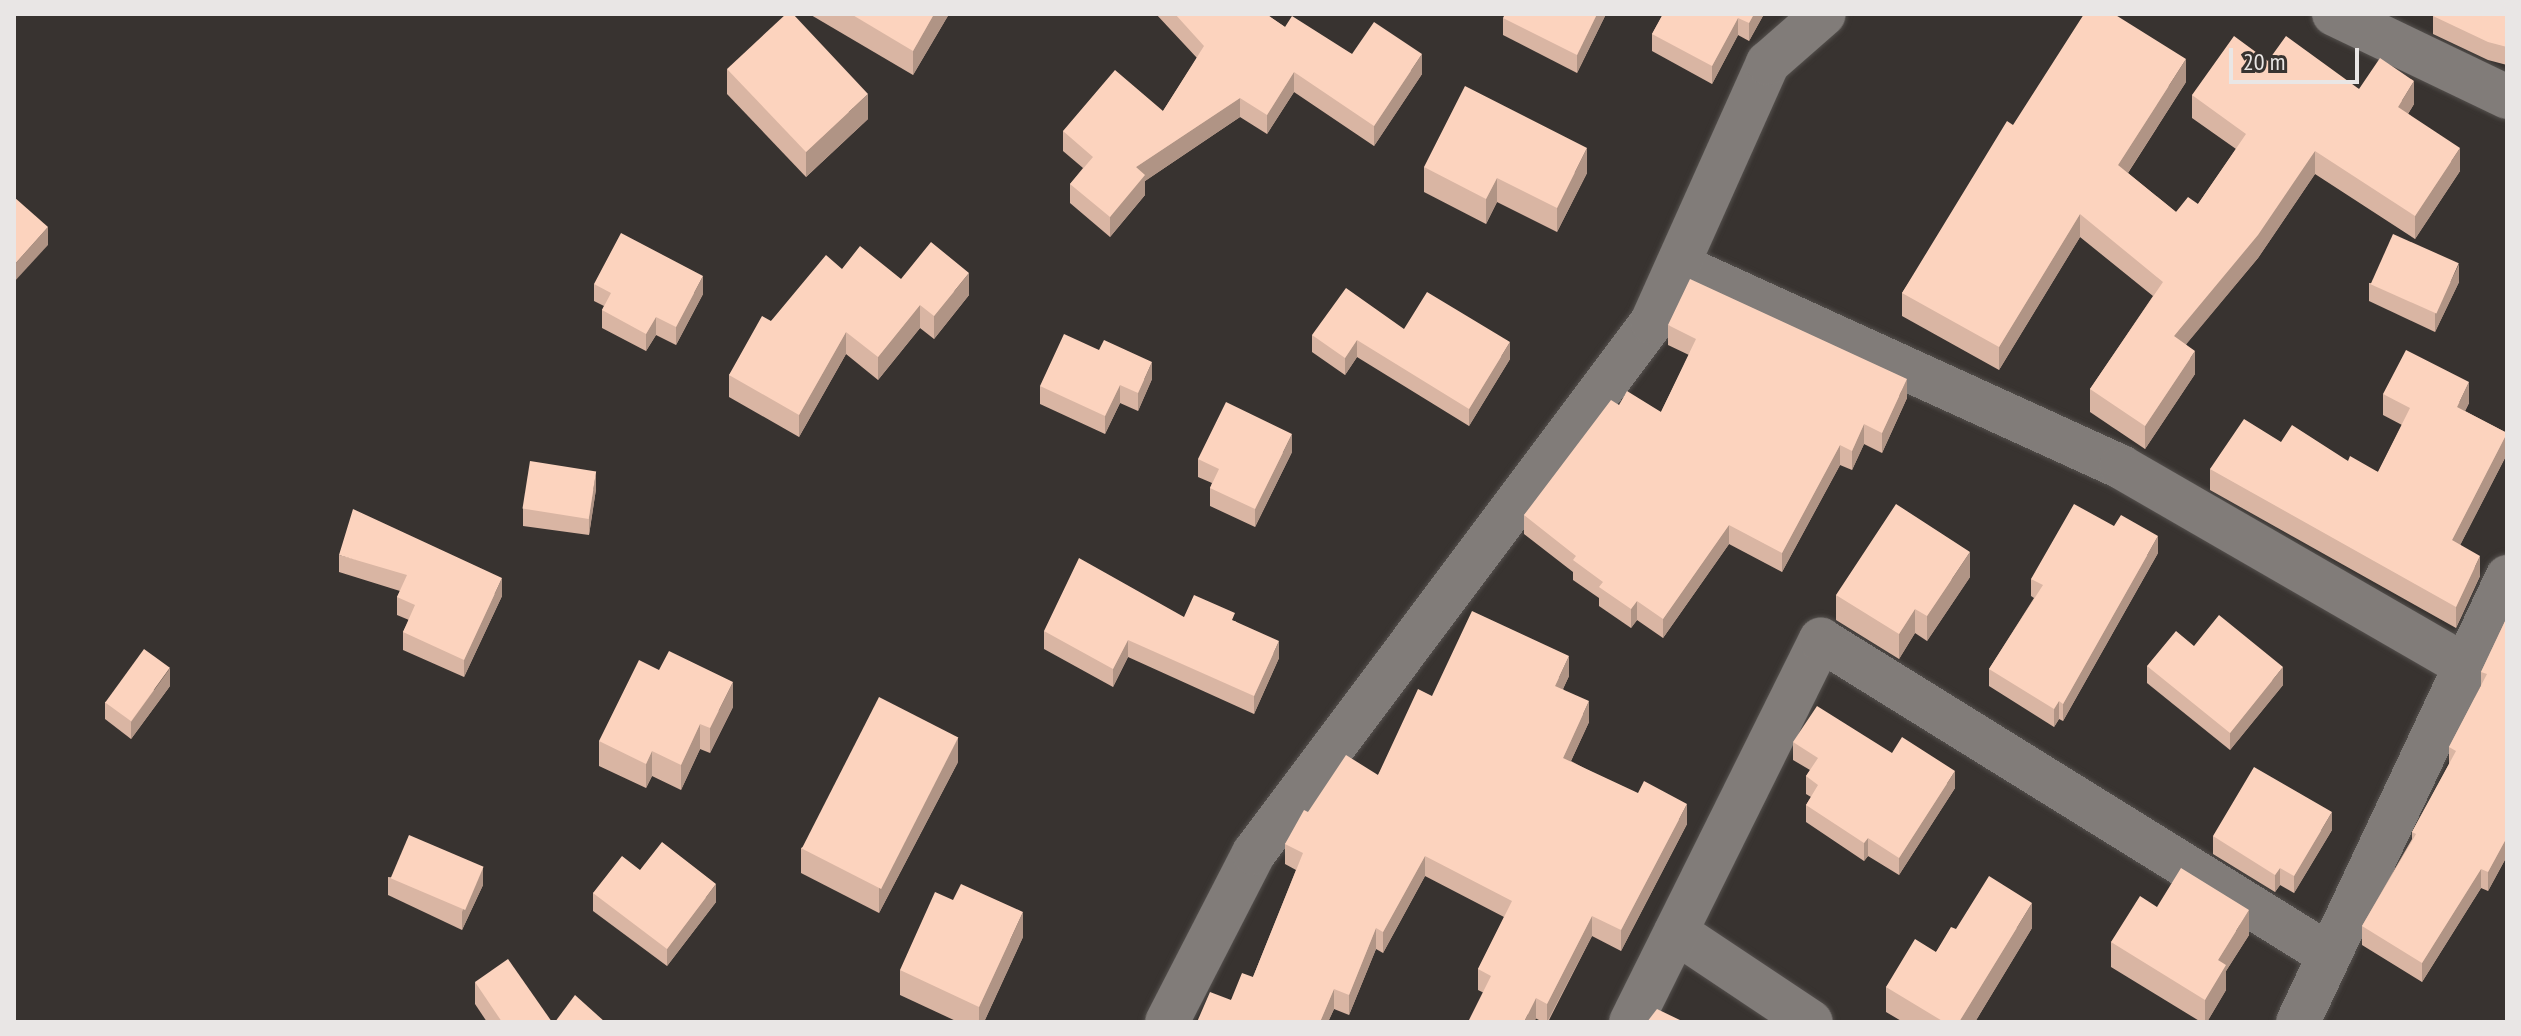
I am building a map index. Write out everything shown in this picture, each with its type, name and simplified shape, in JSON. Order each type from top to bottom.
[{"type":"street","points":[[1167,1022],[1254,853],[1652,322],[1768,63],[1824,14]]},
{"type":"street","points":[[2334,14],[2507,97]]},
{"type":"street","points":[[1678,265],[2121,467],[2465,666]]},
{"type":"street","points":[[2298,1022],[2507,577]]},
{"type":"street","points":[[1631,1022],[1821,640],[2329,955]]},
{"type":"street","points":[[1676,932],[1794,1018]]},
{"type":"building","points":[[786,14],[793,14],[868,94],[806,152],[727,69]]},
{"type":"building","points":[[851,14],[934,14],[913,51]]},
{"type":"building","points":[[1175,14],[1266,14],[1285,27],[1292,16],[1352,54],[1374,22],[1422,54],[1374,126],[1294,72],[1267,115],[1240,98],[1136,167],[1145,175],[1110,217],[1070,184],[1093,157],[1063,131],[1115,70],[1163,111],[1204,46]]},
{"type":"building","points":[[1505,14],[1597,14],[1577,55],[1503,18]]},
{"type":"building","points":[[1663,14],[1754,14],[1749,23],[1738,18],[1712,66],[1652,34]]},
{"type":"building","points":[[2084,14],[2114,14],[2186,59],[2118,165],[2176,212],[2188,197],[2198,204],[2246,134],[2192,95],[2234,36],[2268,61],[2286,36],[2359,89],[2380,58],[2414,81],[2398,107],[2460,148],[2415,216],[2315,151],[2258,235],[2174,336],[2195,351],[2145,426],[2090,389],[2163,282],[2080,214],[1999,347],[1902,293],[2007,121],[2013,125]]},
{"type":"building","points":[[2434,14],[2507,14],[2507,47],[2488,42]]},
{"type":"building","points":[[1465,86],[1587,148],[1557,208],[1497,178],[1486,199],[1424,167]]},
{"type":"building","points":[[14,197],[48,227],[14,265]]},
{"type":"building","points":[[621,233],[703,276],[676,327],[656,317],[646,334],[602,310],[611,293],[594,284]]},
{"type":"building","points":[[2393,234],[2459,263],[2436,314],[2371,284]]},
{"type":"building","points":[[931,242],[969,273],[934,316],[920,305],[878,357],[846,332],[799,415],[729,375],[762,316],[771,321],[826,255],[842,269],[860,246],[901,279]]},
{"type":"building","points":[[1690,279],[1907,379],[1882,433],[1864,424],[1852,451],[1840,445],[1782,553],[1729,525],[1663,619],[1637,601],[1631,609],[1599,587],[1603,582],[1573,560],[1576,556],[1524,515],[1611,400],[1619,405],[1627,391],[1661,412],[1696,339],[1668,325]]},
{"type":"building","points":[[1346,288],[1404,329],[1427,292],[1510,342],[1469,409],[1357,340],[1345,358],[1312,335]]},
{"type":"building","points":[[1064,334],[1099,350],[1104,340],[1152,362],[1138,393],[1120,385],[1105,416],[1040,386]]},
{"type":"building","points":[[2406,350],[2469,382],[2457,407],[2507,433],[2452,540],[2480,556],[2456,607],[2210,469],[2244,419],[2281,442],[2292,425],[2348,461],[2350,456],[2378,472],[2410,408],[2383,394]]},
{"type":"building","points":[[1226,402],[1292,434],[1255,509],[1210,488],[1219,469],[1198,459]]},
{"type":"building","points":[[530,461],[596,471],[589,519],[522,508]]},
{"type":"building","points":[[1896,504],[1970,552],[1927,616],[1915,609],[1899,634],[1836,595]]},
{"type":"building","points":[[2074,504],[2114,526],[2121,515],[2158,536],[2063,704],[2059,701],[2054,709],[1989,669],[2043,585],[2031,579]]},
{"type":"building","points":[[353,509],[502,578],[464,660],[403,632],[415,605],[397,597],[407,575],[339,555]]},
{"type":"building","points":[[1079,558],[1184,617],[1194,595],[1235,613],[1232,620],[1279,641],[1254,696],[1128,640],[1113,669],[1044,631]]},
{"type":"building","points":[[1472,611],[1569,656],[1555,686],[1589,701],[1563,758],[1638,793],[1644,781],[1687,804],[1621,930],[1592,916],[1547,1004],[1536,998],[1524,1022],[1468,1022],[1491,976],[1478,969],[1512,901],[1425,856],[1383,932],[1376,928],[1349,995],[1334,989],[1320,1022],[1197,1022],[1210,992],[1231,1000],[1242,973],[1253,977],[1303,853],[1285,844],[1304,810],[1308,812],[1346,755],[1378,775],[1418,689],[1432,696]]},
{"type":"building","points":[[2219,615],[2283,667],[2230,733],[2147,666],[2176,631],[2194,646]]},
{"type":"building","points":[[2507,617],[2507,837],[2488,872],[2481,869],[2422,963],[2362,926],[2416,834],[2412,832],[2456,751],[2449,747],[2487,674],[2481,672]]},
{"type":"building","points":[[144,649],[170,668],[131,721],[105,702]]},
{"type":"building","points":[[669,651],[733,682],[710,728],[700,724],[681,765],[652,751],[646,764],[599,741],[639,660],[659,670]]},
{"type":"building","points":[[879,697],[958,737],[881,889],[802,848]]},
{"type":"building","points":[[1817,706],[1892,753],[1902,737],[1955,771],[1899,858],[1868,838],[1864,843],[1806,805],[1818,785],[1806,776],[1818,758],[1793,742]]},
{"type":"building","points":[[2254,767],[2332,812],[2294,876],[2280,868],[2275,875],[2213,836]]},
{"type":"building","points":[[409,835],[484,867],[465,910],[391,878]]},
{"type":"building","points":[[662,842],[716,884],[667,949],[593,893],[622,856],[640,870]]},
{"type":"building","points":[[2181,868],[2249,910],[2218,960],[2226,965],[2205,1000],[2111,942],[2140,896],[2157,907]]},
{"type":"building","points":[[1989,876],[2032,903],[1959,1022],[1944,1022],[1886,987],[1915,939],[1936,952],[1951,927],[1956,929]]},
{"type":"building","points":[[961,884],[1023,912],[979,1007],[900,970],[935,892],[953,900]]},
{"type":"building","points":[[508,959],[552,1022],[502,1022],[475,982]]},
{"type":"building","points":[[575,995],[605,1022],[555,1022]]},
{"type":"building","points":[[1657,1009],[1684,1022],[1647,1022]]}]
